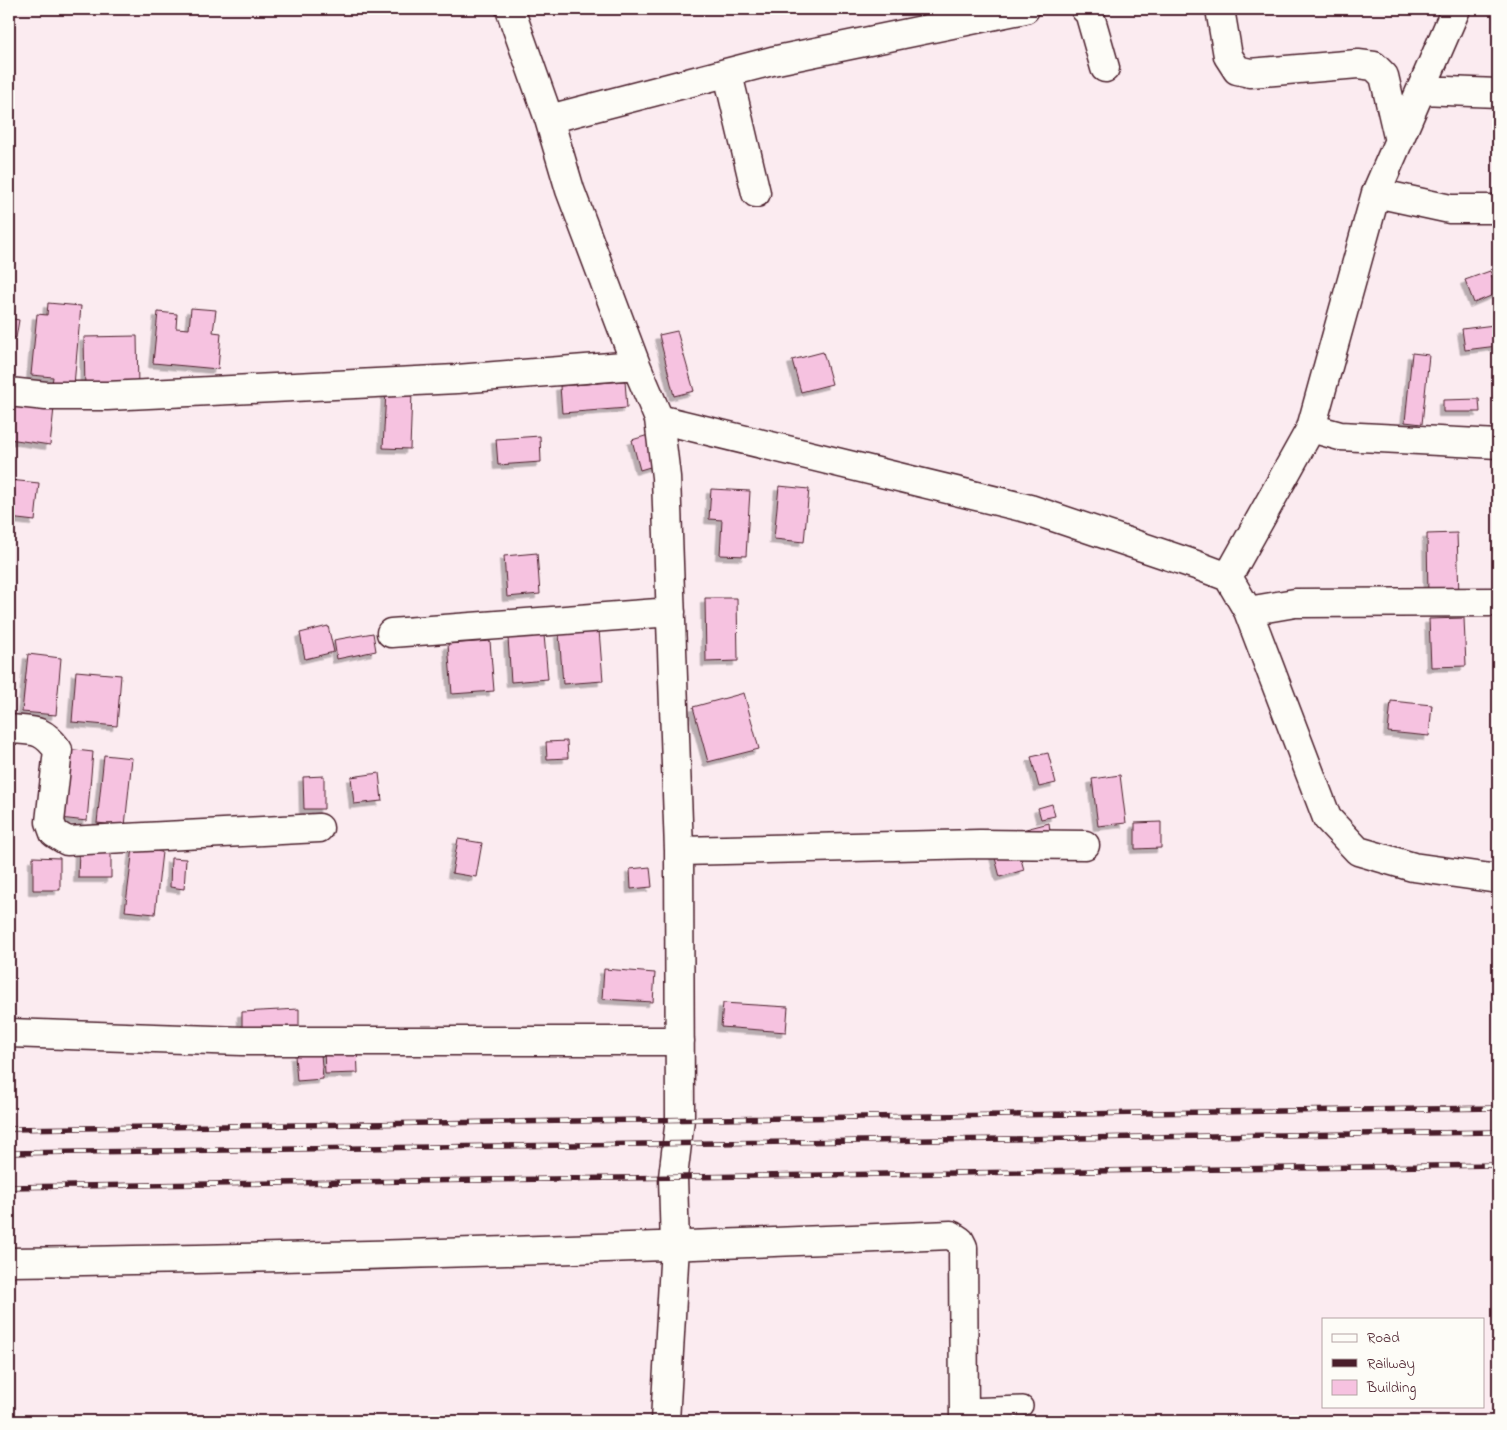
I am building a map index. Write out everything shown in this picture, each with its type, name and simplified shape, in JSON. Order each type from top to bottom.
[{"type":"street","points":[[510,9],[549,120],[570,190],[636,365],[660,419],[666,477],[680,851],[680,1119],[673,1177],[675,1246],[665,1421]]},
{"type":"street","points":[[549,120],[945,17],[1025,9]]},
{"type":"street","points":[[1085,9],[1089,12],[1105,68]]},
{"type":"street","points":[[1220,9],[1228,56],[1237,70],[1250,73],[1358,64],[1374,66],[1384,76],[1399,140]]},
{"type":"street","points":[[1228,577],[1311,428],[1376,193],[1456,9]]},
{"type":"street","points":[[728,74],[756,193]]},
{"type":"street","points":[[1421,90],[1498,93]]},
{"type":"street","points":[[1376,193],[1450,209],[1498,209]]},
{"type":"street","points":[[9,392],[46,396],[117,396],[457,379],[636,365]]},
{"type":"street","points":[[660,419],[1030,509],[1228,577],[1248,611],[1327,818],[1358,851],[1413,867],[1498,879]]},
{"type":"street","points":[[1311,428],[1340,436],[1498,444]]},
{"type":"street","points":[[1248,611],[1295,603],[1498,602]]},
{"type":"street","points":[[391,633],[671,612]]},
{"type":"street","points":[[9,729],[38,732],[50,738],[58,750],[50,822],[54,833],[67,841],[318,828]]},
{"type":"street","points":[[680,851],[970,844],[1085,845]]},
{"type":"street","points":[[9,1033],[242,1041],[680,1041]]},
{"type":"street","points":[[9,1262],[675,1246],[951,1235],[960,1240],[963,1247],[964,1415]]},
{"type":"lane","points":[[964,1415],[1023,1406]]},
{"type":"building","points":[[1490,271],[1498,293],[1474,303],[1465,280]]},
{"type":"building","points":[[48,303],[81,306],[74,385],[52,384],[53,377],[31,375],[37,314],[47,315]]},
{"type":"building","points":[[191,308],[216,310],[213,332],[221,333],[218,369],[153,363],[158,312],[177,314],[176,328],[189,329]]},
{"type":"building","points":[[9,318],[19,320],[16,338],[9,337]]},
{"type":"building","points":[[1494,325],[1497,346],[1465,350],[1462,329]]},
{"type":"building","points":[[677,331],[694,391],[674,396],[659,335]]},
{"type":"building","points":[[137,336],[138,388],[85,390],[84,337]]},
{"type":"building","points":[[823,352],[832,384],[801,392],[792,360]]},
{"type":"building","points":[[1412,353],[1429,355],[1422,424],[1405,422]]},
{"type":"building","points":[[625,381],[627,408],[562,413],[560,386]]},
{"type":"building","points":[[386,391],[412,392],[410,449],[383,448]]},
{"type":"building","points":[[1479,399],[1480,412],[1443,412],[1443,400]]},
{"type":"building","points":[[12,403],[54,408],[50,445],[9,439]]},
{"type":"building","points":[[655,433],[660,464],[640,470],[632,440]]},
{"type":"building","points":[[540,436],[541,462],[498,465],[496,439]]},
{"type":"building","points":[[9,480],[39,483],[35,521],[9,518]]},
{"type":"building","points":[[779,486],[809,489],[804,542],[774,539]]},
{"type":"building","points":[[711,489],[750,491],[746,556],[720,555],[722,520],[709,519]]},
{"type":"building","points":[[1457,533],[1459,596],[1428,597],[1427,534]]},
{"type":"building","points":[[537,553],[540,594],[507,597],[504,556]]},
{"type":"building","points":[[705,598],[737,598],[738,661],[706,662]]},
{"type":"building","points":[[1464,618],[1466,666],[1431,667],[1429,619]]},
{"type":"building","points":[[328,626],[334,652],[305,659],[300,633]]},
{"type":"building","points":[[599,630],[603,681],[563,684],[559,633]]},
{"type":"building","points":[[373,633],[376,651],[337,659],[334,640]]},
{"type":"building","points":[[544,635],[548,679],[511,682],[508,638]]},
{"type":"building","points":[[490,641],[494,691],[452,694],[448,644]]},
{"type":"building","points":[[28,654],[61,658],[56,715],[22,712]]},
{"type":"building","points":[[76,671],[121,675],[117,726],[72,722]]},
{"type":"building","points":[[744,693],[759,749],[708,762],[693,707]]},
{"type":"building","points":[[1391,701],[1432,705],[1429,736],[1388,732]]},
{"type":"building","points":[[567,741],[568,758],[547,759],[546,742]]},
{"type":"building","points":[[67,749],[93,752],[87,821],[60,818]]},
{"type":"building","points":[[1048,753],[1056,783],[1039,787],[1031,757]]},
{"type":"building","points":[[104,755],[132,758],[125,826],[97,823]]},
{"type":"building","points":[[379,773],[382,801],[354,804],[351,777]]},
{"type":"building","points":[[1120,775],[1126,823],[1098,826],[1092,779]]},
{"type":"building","points":[[324,776],[324,809],[304,809],[303,777]]},
{"type":"building","points":[[1052,804],[1055,816],[1041,819],[1038,808]]},
{"type":"building","points":[[1161,822],[1161,848],[1135,849],[1135,823]]},
{"type":"building","points":[[1049,823],[1050,831],[1024,836],[1022,830]]},
{"type":"building","points":[[458,839],[482,843],[476,877],[452,873]]},
{"type":"building","points":[[133,848],[162,852],[155,914],[125,911]]},
{"type":"building","points":[[1018,848],[1024,870],[1000,877],[994,854]]},
{"type":"building","points":[[79,850],[111,851],[111,878],[78,878]]},
{"type":"building","points":[[33,857],[60,858],[60,890],[33,890]]},
{"type":"building","points":[[171,858],[186,859],[184,889],[170,887]]},
{"type":"building","points":[[650,867],[652,887],[631,889],[630,869]]},
{"type":"building","points":[[604,969],[655,973],[653,1002],[602,999]]},
{"type":"building","points":[[723,1003],[788,1007],[786,1032],[721,1027]]},
{"type":"building","points":[[299,1009],[299,1028],[242,1031],[242,1012]]},
{"type":"building","points":[[357,1047],[358,1073],[325,1074],[324,1049]]},
{"type":"building","points":[[321,1054],[323,1079],[297,1081],[295,1055]]},
{"type":"railway","points":[[9,1129],[1498,1108]]},
{"type":"railway","points":[[9,1153],[1498,1132]]},
{"type":"railway","points":[[9,1187],[1498,1165]]}]
